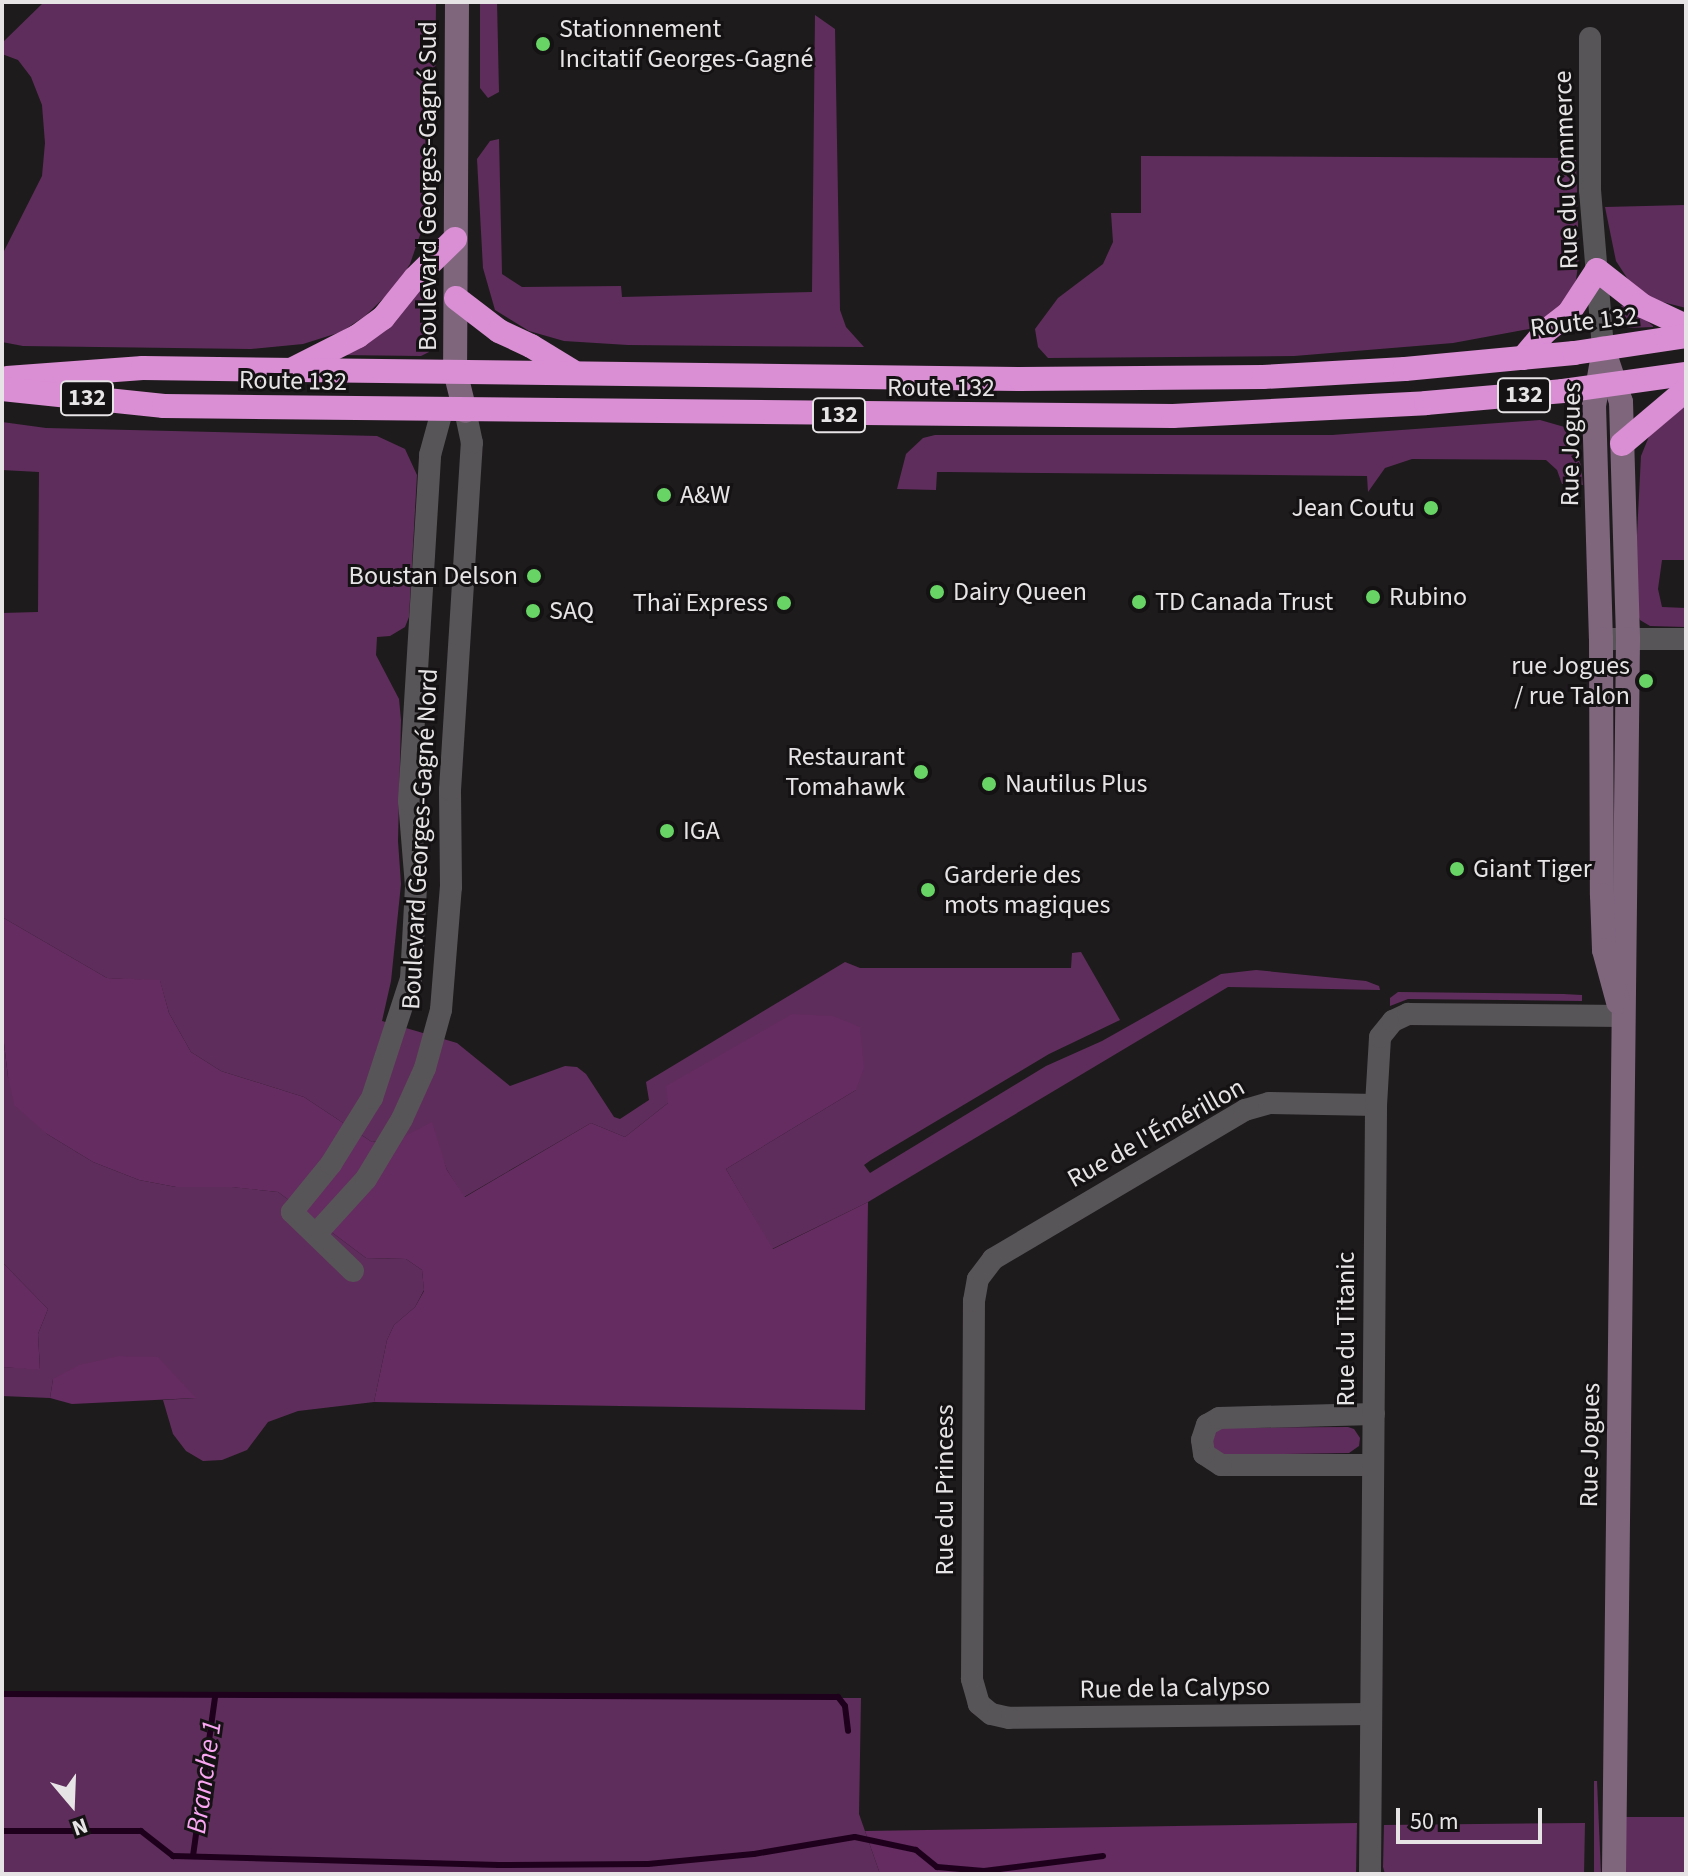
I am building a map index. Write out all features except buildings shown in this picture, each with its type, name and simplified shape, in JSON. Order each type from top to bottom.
[{"type":"highway","points":[[291,370],[374,325],[455,239]]},
{"type":"highway","points":[[1523,358],[1546,331],[1569,313],[1597,270],[1643,306],[1686,326]]},
{"type":"highway","points":[[456,298],[499,331],[572,371]]},
{"type":"highway","name":"Route 132","points":[[2,378],[143,368],[1020,379],[1221,378],[1369,372],[1523,358],[1686,336]]},
{"type":"highway","name":"Route 132","points":[[2,389],[164,406],[1186,416],[1342,409],[1606,386],[1686,374]]},
{"type":"highway","points":[[1622,444],[1686,390]]},
{"type":"street","name":"Boulevard Georges-Gagné Sud","points":[[454,411],[457,2]]},
{"type":"street","name":"Rue du Commerce","points":[[1590,38],[1590,190],[1603,348]]},
{"type":"street","name":"Rue Jogues","points":[[1603,348],[1606,386],[1594,405],[1601,639],[1603,940],[1610,981],[1623,1016]]},
{"type":"street","name":"Rue Jogues","points":[[1606,386],[1621,402],[1628,639],[1614,1874]]},
{"type":"street","name":"Boulevard Georges-Gagné Nord","points":[[454,411],[472,443],[450,790],[451,887],[441,1010],[425,1068],[402,1119],[366,1179],[316,1234],[292,1212],[331,1164],[372,1098],[411,979],[416,886],[409,801],[430,455],[454,411]]},
{"type":"street","points":[[1601,639],[1686,639]]},
{"type":"street","name":"Rue du Titanic","points":[[1370,1874],[1376,1105],[1380,1037],[1401,1016],[1419,1013],[1623,1016]]},
{"type":"street","name":"Rue de l'Émérillon","points":[[981,1271],[993,1259],[1252,1107],[1269,1103],[1376,1105]]},
{"type":"street","points":[[316,1234],[353,1271]]},
{"type":"street","name":"Rue du Princess","points":[[981,1271],[974,1301],[972,1687],[983,1708]]},
{"type":"street","points":[[1373,1465],[1221,1465],[1209,1460],[1201,1448],[1207,1425],[1219,1418],[1374,1414]]},
{"type":"street","name":"Rue de la Calypso","points":[[983,1708],[1009,1718],[1371,1714]]},
{"type":"shaded area","points":[[44,2],[436,2],[435,99],[422,229],[410,264],[393,289],[365,316],[341,332],[303,344],[251,349],[23,346],[2,342],[2,255],[42,176],[45,143],[42,105],[31,77],[18,60],[2,54],[2,43]]},
{"type":"shaded area","points":[[480,2],[497,2],[499,92],[488,98],[480,88]]},
{"type":"shaded area","points":[[815,15],[835,29],[840,310],[846,327],[864,347],[628,345],[564,341],[529,331],[495,310],[483,268],[477,159],[490,141],[499,139],[502,274],[522,287],[621,286],[622,297],[812,292]]},
{"type":"shaded area","points":[[1141,156],[1576,158],[1579,258],[1576,280],[1566,300],[1552,315],[1529,329],[1453,343],[1294,356],[1048,358],[1038,347],[1035,329],[1058,298],[1103,264],[1113,242],[1111,213],[1141,213]]},
{"type":"shaded area","points":[[1686,205],[1686,308],[1655,300],[1631,284],[1616,261],[1605,207]]},
{"type":"shaded area","points":[[428,279],[431,283],[429,352],[421,356],[341,355],[397,318]]},
{"type":"shaded area","points":[[1627,305],[1653,327],[1627,328],[1621,306]]},
{"type":"shaded area","points":[[1686,404],[1686,560],[1662,560],[1658,589],[1662,607],[1686,608],[1686,627],[1650,626],[1640,620],[1637,612],[1636,554],[1641,456],[1652,429]]},
{"type":"shaded area","points":[[1540,420],[1568,428],[1566,432],[1581,465],[1583,485],[1562,484],[1557,470],[1546,460],[1412,459],[1385,468],[1368,492],[1367,476],[948,472],[937,472],[936,490],[897,489],[906,454],[923,438],[935,435],[1332,435]]},
{"type":"shaded area","points":[[2,422],[46,428],[377,436],[405,449],[417,475],[409,617],[405,627],[390,636],[377,637],[376,655],[399,699],[401,720],[398,841],[401,884],[391,981],[382,1021],[457,1043],[510,1086],[565,1066],[577,1067],[586,1074],[614,1117],[620,1119],[649,1100],[646,1082],[845,962],[860,968],[1071,968],[1072,953],[1081,952],[1120,1020],[1049,1054],[871,1160],[864,1165],[870,1173],[1046,1066],[1102,1041],[1221,974],[1256,970],[1366,981],[1379,986],[1380,990],[1228,987],[868,1202],[772,1249],[726,1169],[856,1090],[668,1103],[625,1137],[591,1123],[464,1197],[447,1170],[435,1138],[405,1136],[372,1142],[304,1097],[221,1071],[191,1052],[169,1013],[160,981],[107,978],[2,917],[2,613],[38,612],[39,472],[2,470]]},
{"type":"shaded area","points":[[2,917],[107,978],[160,980],[169,1013],[191,1052],[221,1071],[304,1097],[372,1142],[405,1136],[432,1122],[447,1170],[465,1197],[591,1123],[625,1137],[668,1103],[666,1086],[792,1014],[833,1016],[860,1027],[864,1068],[856,1090],[726,1169],[773,1249],[868,1202],[865,1410],[374,1402],[387,1340],[394,1325],[415,1307],[424,1291],[422,1270],[406,1259],[366,1258],[278,1192],[231,1187],[176,1187],[139,1180],[93,1162],[47,1134],[14,1105],[8,1077],[2,1026]]},
{"type":"shaded area","points":[[1398,992],[1563,994],[1582,995],[1582,1001],[1408,999],[1390,1006],[1390,998]]},
{"type":"shaded area","points":[[2,1026],[8,1077],[47,1134],[93,1162],[139,1180],[176,1187],[232,1187],[278,1192],[366,1258],[406,1259],[422,1270],[424,1290],[415,1307],[394,1325],[387,1340],[374,1402],[298,1411],[268,1422],[247,1450],[222,1460],[203,1461],[186,1451],[173,1434],[163,1400],[195,1398],[53,1379],[50,1398],[2,1396],[2,1367],[40,1369],[38,1334],[48,1309],[2,1262]]},
{"type":"shaded area","points":[[2,1262],[48,1309],[38,1334],[40,1370],[2,1367]]},
{"type":"shaded area","points":[[119,1356],[158,1357],[196,1398],[72,1404],[50,1398],[53,1379],[79,1365]]},
{"type":"shaded area","points":[[1220,1428],[1354,1429],[1360,1438],[1359,1446],[1349,1453],[1221,1455],[1213,1448],[1212,1437]]},
{"type":"shaded area","points":[[2,1695],[861,1698],[859,1814],[880,1874],[2,1874]]},
{"type":"shaded area","points":[[1594,1781],[1597,1781],[1601,1874],[1594,1874]]},
{"type":"shaded area","points":[[1626,1817],[1686,1817],[1686,1874],[1626,1874]]},
{"type":"shaded area","points":[[1357,1823],[1356,1874],[880,1874],[865,1831]]},
{"type":"shaded area","points":[[1585,1823],[1584,1874],[1385,1874],[1383,1867],[1384,1825]]},
{"type":"waterway","points":[[2,1694],[838,1697],[845,1706],[848,1731]]},
{"type":"waterway","name":"Branche 1","points":[[193,1856],[215,1697]]},
{"type":"waterway","points":[[2,1831],[141,1831],[173,1856],[499,1865],[648,1864],[754,1854],[855,1837],[916,1850],[937,1867],[984,1871],[1103,1856]]},
{"type":"place","name":"Stationnement Incitatif Georges-Gagné","points":[[543,44]]},
{"type":"place","name":"A&W","points":[[664,495]]},
{"type":"place","name":"Jean Coutu","points":[[1431,508]]},
{"type":"place","name":"Boustan Delson","points":[[534,576]]},
{"type":"place","name":"Dairy Queen","points":[[937,592]]},
{"type":"place","name":"Rubino","points":[[1373,597]]},
{"type":"place","name":"TD Canada Trust","points":[[1139,602]]},
{"type":"place","name":"Thaï Express","points":[[784,603]]},
{"type":"place","name":"SAQ","points":[[533,611]]},
{"type":"place","name":"rue Jogues / rue Talon","points":[[1646,681]]},
{"type":"place","name":"Restaurant Tomahawk","points":[[921,772]]},
{"type":"place","name":"Nautilus Plus","points":[[989,784]]},
{"type":"place","name":"IGA","points":[[667,831]]},
{"type":"place","name":"Giant Tiger","points":[[1457,869]]},
{"type":"place","name":"Garderie des mots magiques","points":[[928,890]]}]
